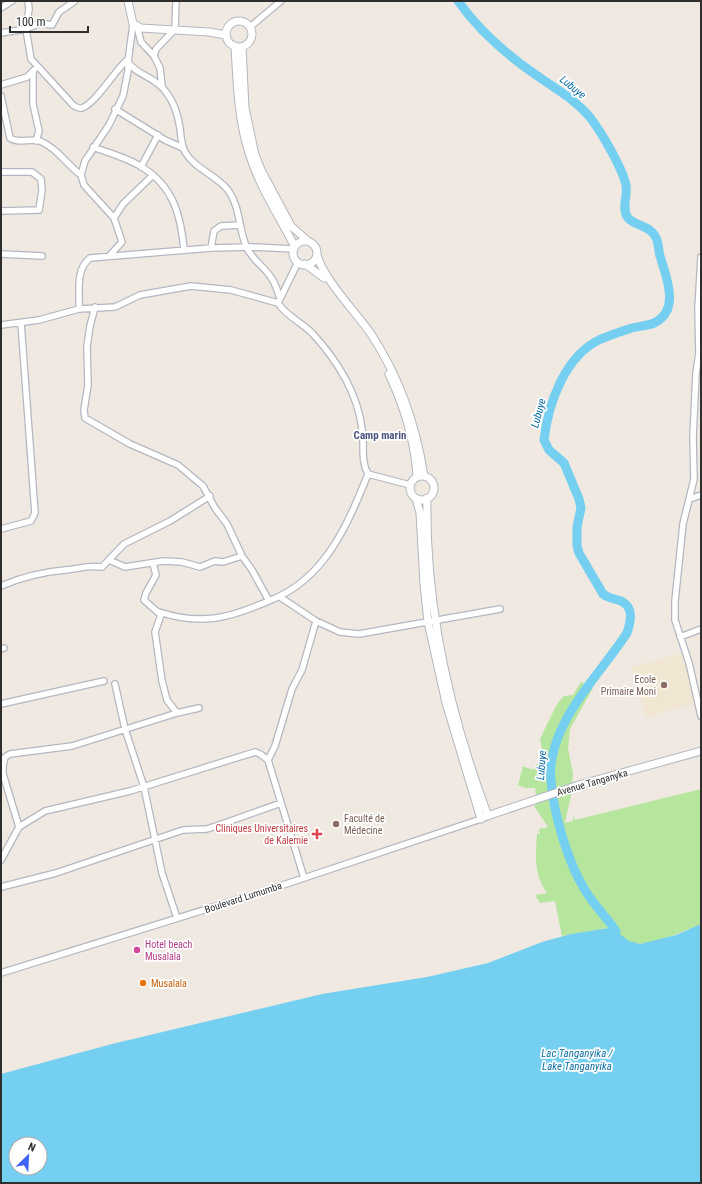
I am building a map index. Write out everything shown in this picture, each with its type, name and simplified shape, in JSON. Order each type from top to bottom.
[{"type":"street","points":[[1,8],[12,1]]},
{"type":"street","points":[[28,1],[29,9],[26,29],[34,69],[33,104],[39,131],[36,141]]},
{"type":"street","points":[[1,32],[26,29],[40,23],[52,24],[59,12],[75,1]]},
{"type":"street","points":[[154,56],[156,50],[174,31],[176,26],[176,1]]},
{"type":"street","points":[[250,27],[281,1]]},
{"type":"street","points":[[130,2],[135,25],[141,42],[154,56],[160,68],[162,86],[174,106],[183,148]]},
{"type":"street","points":[[239,47],[230,44],[226,35],[229,26],[237,22],[242,22],[250,27]]},
{"type":"street","points":[[135,25],[152,30],[203,32],[226,35]]},
{"type":"street","points":[[81,175],[85,161],[109,125],[115,109],[123,96],[135,25]]},
{"type":"street","points":[[239,47],[251,39],[250,27]]},
{"type":"street","points":[[239,47],[245,108],[255,155],[262,172],[291,226],[315,246],[316,254],[322,270],[371,335],[400,385],[414,428],[421,476]]},
{"type":"street","points":[[239,47],[239,101],[249,152],[267,195],[294,248],[294,256],[325,279],[369,338],[379,355],[392,381],[408,426],[421,476]]},
{"type":"street","points":[[34,69],[78,108],[83,108],[97,96],[128,61]]},
{"type":"street","points":[[128,61],[133,68],[162,86]]},
{"type":"street","points":[[1,85],[27,77],[34,69]]},
{"type":"street","points":[[1,96],[3,123],[10,138],[12,140],[40,141],[59,154],[81,175],[84,185],[114,218],[122,242],[109,256]]},
{"type":"street","points":[[115,109],[183,148],[194,162],[217,179],[229,192],[238,210],[240,225],[246,247],[270,276],[286,314],[312,333],[333,359],[347,381],[355,400],[362,429],[363,462],[368,474],[355,506],[331,552],[311,575],[280,597],[239,613],[201,621],[159,612],[148,605],[144,600],[146,593],[156,576],[154,563]]},
{"type":"street","points":[[141,167],[158,135]]},
{"type":"street","points":[[93,147],[141,167],[153,175],[172,197],[181,224],[184,250]]},
{"type":"street","points":[[1,172],[32,172],[40,179],[42,190],[42,202],[39,210],[1,211]]},
{"type":"street","points":[[114,218],[122,204],[153,175]]},
{"type":"street","points":[[211,248],[214,231],[221,226],[240,225]]},
{"type":"street","points":[[294,248],[298,243],[308,241]]},
{"type":"street","points":[[79,309],[80,272],[84,263],[90,258],[211,248],[294,248]]},
{"type":"street","points":[[1,254],[42,256]]},
{"type":"street","points":[[302,263],[313,262],[316,254]]},
{"type":"street","points":[[701,258],[698,298],[699,353],[696,373],[694,479],[683,524],[675,601],[675,620],[693,678],[701,716]]},
{"type":"street","points":[[279,300],[302,263]]},
{"type":"street","points":[[1,325],[39,320],[79,309],[115,307],[140,295],[191,286],[231,290],[279,300]]},
{"type":"street","points":[[95,307],[87,346],[88,385],[84,410],[85,418],[130,444],[178,465],[203,486],[210,496],[215,508],[227,524],[242,556],[252,570],[268,599],[271,600]]},
{"type":"street","points":[[1,529],[31,521],[34,518],[36,510],[29,449],[21,323]]},
{"type":"street","points":[[368,474],[410,485]]},
{"type":"street","points":[[410,485],[421,476]]},
{"type":"street","points":[[416,498],[427,498],[432,494],[434,487],[430,478],[421,476]]},
{"type":"street","points":[[410,485],[410,491],[416,498],[420,513],[428,622],[446,703],[484,817]]},
{"type":"street","points":[[1,586],[53,570],[65,570],[88,565],[102,567],[118,549],[129,541],[170,521],[210,496]]},
{"type":"street","points":[[690,499],[701,496]]},
{"type":"street","points":[[427,498],[431,581],[441,649],[458,722],[484,817]]},
{"type":"street","points":[[109,560],[125,567],[163,561],[182,562],[200,567],[215,561],[223,562],[242,556]]},
{"type":"street","points":[[280,597],[316,621],[340,632],[359,634],[500,609]]},
{"type":"street","points":[[159,612],[160,619],[155,632],[162,681],[167,700],[177,713]]},
{"type":"street","points":[[268,760],[275,746],[292,690],[302,670],[316,621]]},
{"type":"street","points":[[680,637],[701,629]]},
{"type":"street","points":[[1,704],[104,681]]},
{"type":"street","points":[[115,684],[125,729],[144,787],[162,873],[177,918]]},
{"type":"street","points":[[19,827],[3,774],[5,757],[10,754],[72,746],[177,713],[200,708]]},
{"type":"street","name":"Avenue Tanganyka","points":[[484,817],[582,784],[701,751]]},
{"type":"street","points":[[1,860],[9,842],[19,827],[45,812],[144,787],[220,764],[250,753],[260,754],[268,760],[304,878]]},
{"type":"street","points":[[1,887],[56,873],[156,841],[183,830],[207,829],[281,803]]},
{"type":"street","name":"Boulevard Lumumba","points":[[1,973],[304,878],[484,817]]},
{"type":"shaded area","name":"Ecole Primaire Moni","points":[[682,653],[696,703],[646,717],[632,667]]},
{"type":"green space","points":[[581,682],[593,688],[570,729],[568,748],[573,774],[571,795],[565,823],[573,821],[573,816],[575,820],[701,789],[701,924],[658,941],[641,944],[633,943],[627,941],[609,928],[562,936],[555,901],[540,903],[535,895],[547,893],[539,878],[536,857],[537,833],[540,834],[539,829],[548,827],[534,806],[537,804],[535,788],[525,788],[518,785],[523,766],[533,770],[543,755],[540,739],[557,704],[564,696],[573,695]]},
{"type":"water","name":"Lac Tanganyika / Lake Tanganyika","points":[[701,924],[701,1183],[1,1183],[1,1074],[112,1044],[322,994],[427,977],[488,963],[542,942],[571,934],[609,928],[616,931],[629,941],[640,944],[676,935]]},
{"type":"waterway","name":"Lubuye","points":[[458,1],[484,32],[504,51],[571,99],[589,116],[610,149],[624,177],[626,185],[626,214],[631,221],[652,232],[656,238],[659,254],[668,282],[668,309],[656,322],[632,328],[601,339],[588,346],[577,356],[568,368],[554,396],[544,440],[549,450],[564,463],[579,499],[581,508],[577,527],[577,546],[579,553],[603,594],[607,597],[621,601],[630,611],[630,624],[627,633],[583,692],[561,730],[556,742],[551,767],[552,793],[558,822],[567,852],[588,895],[616,931]]},
{"type":"place","name":"Ecole Primaire Moni","points":[[664,685]]},
{"type":"place","name":"Faculté de Médecine","points":[[336,824]]},
{"type":"place","name":"Cliniques Universitaires de Kalemie","points":[[317,834]]},
{"type":"place","name":"Hotel beach Musalala","points":[[137,950]]},
{"type":"place","name":"Musalala","points":[[143,983]]},
{"type":"district","name":"Camp marin","points":[[380,435]]}]
